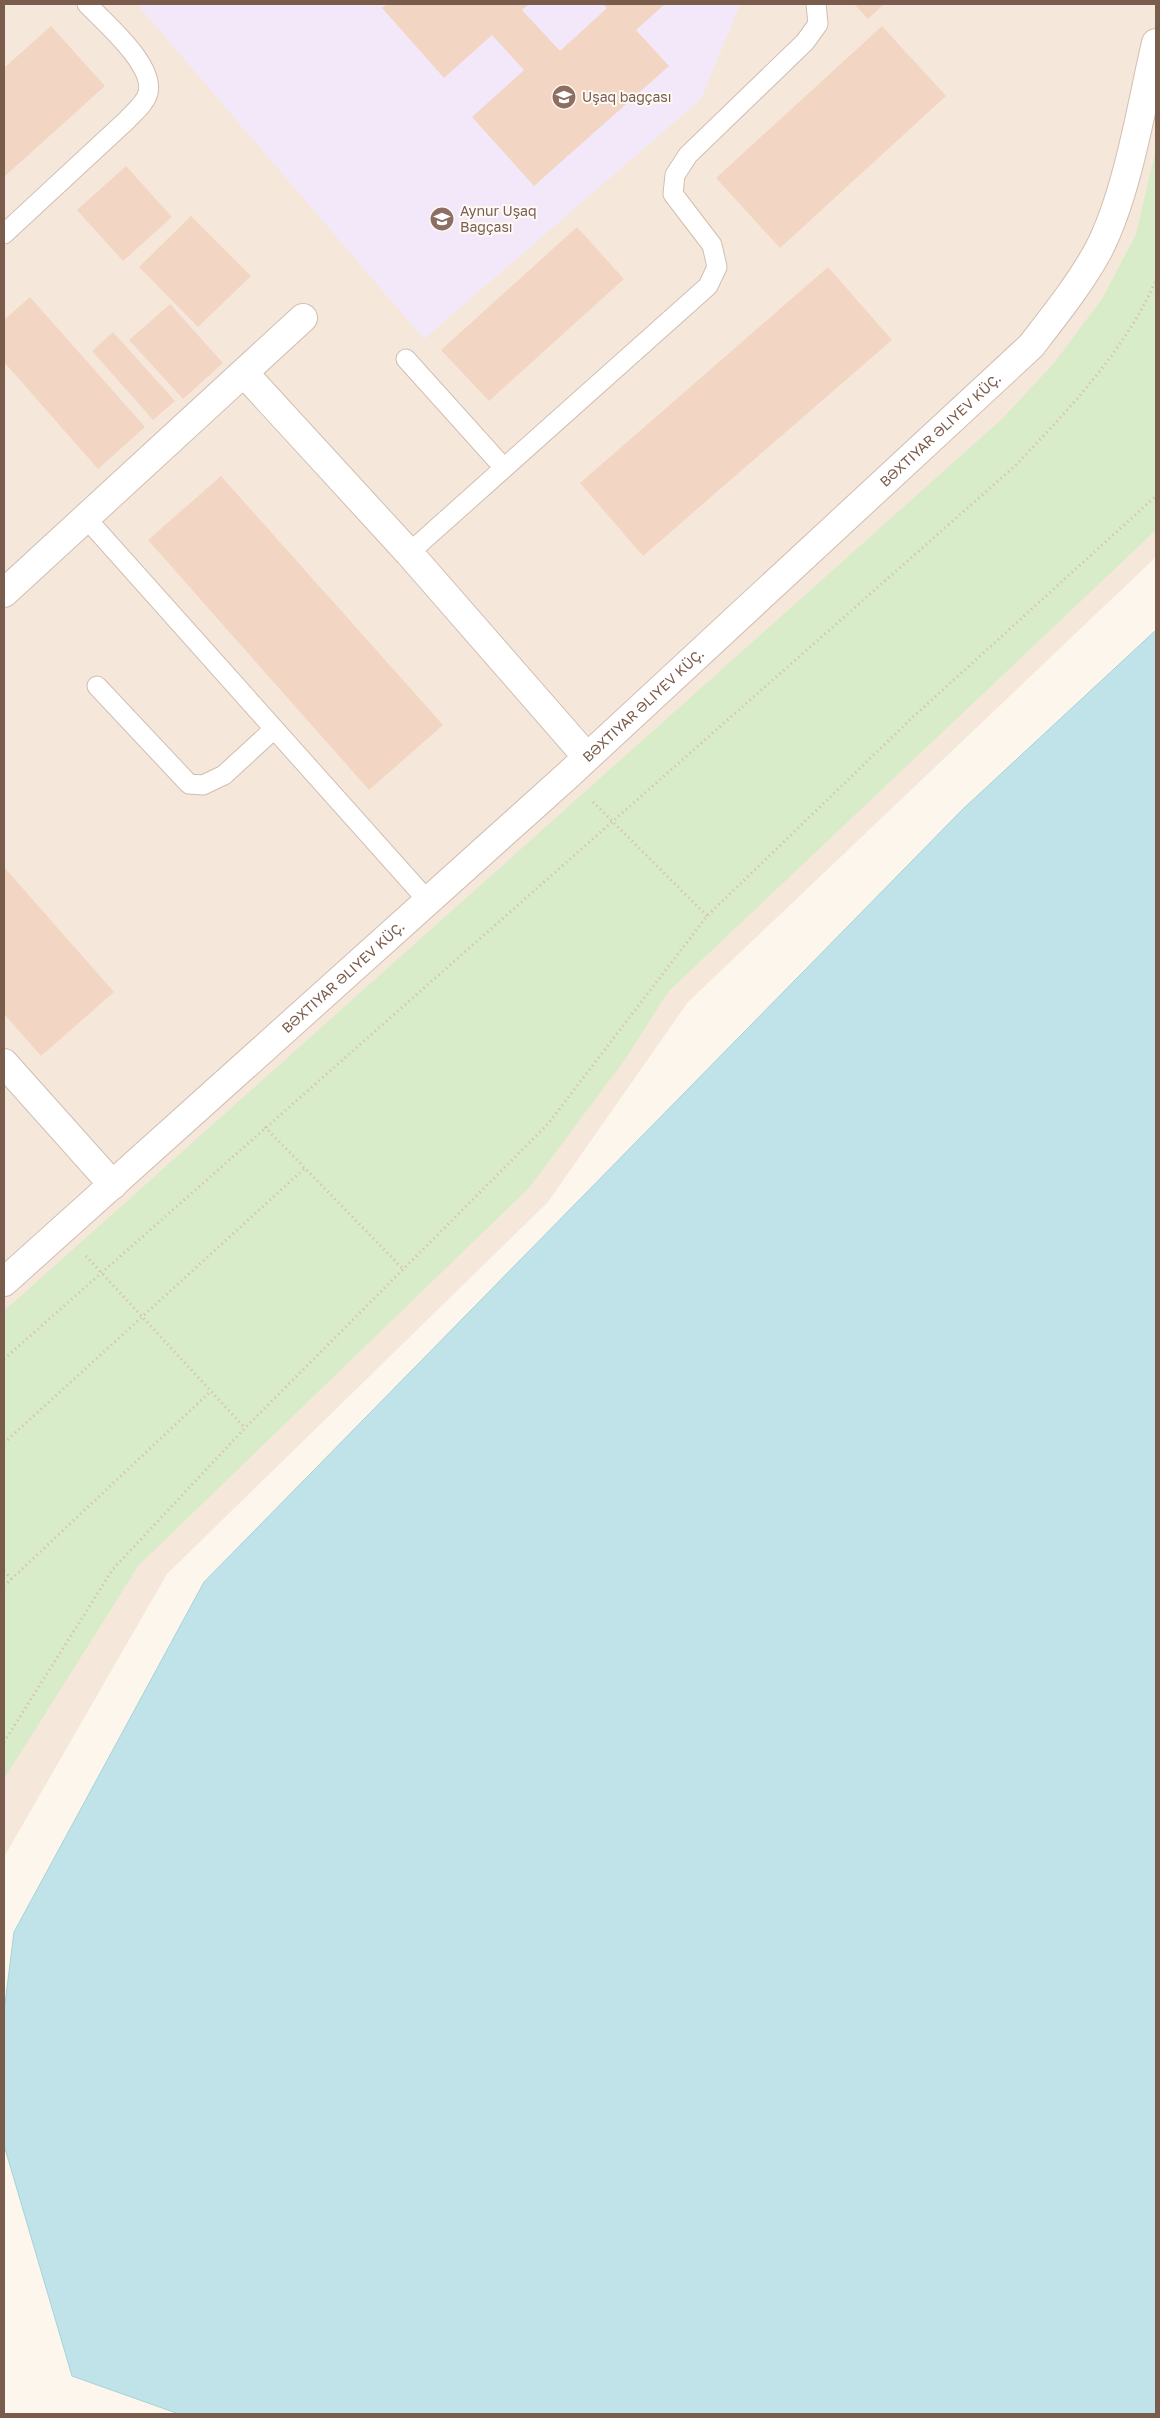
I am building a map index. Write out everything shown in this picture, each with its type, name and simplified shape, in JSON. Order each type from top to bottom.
[{"type":"street","name":"BƏXTIYAR ƏLIYEV KÜÇ.","points":[[4,1282],[567,776],[1031,346],[1071,294],[1099,248],[1121,192],[1156,43]]},
{"type":"street","points":[[4,594],[303,318]]},
{"type":"street","points":[[244,373],[408,553],[586,757]]},
{"type":"street","points":[[4,1063],[113,1185]]},
{"type":"lane","points":[[4,234],[127,120],[141,106],[148,93],[148,79],[142,65],[87,4]]},
{"type":"lane","points":[[408,553],[708,286],[717,267],[712,246],[674,194],[675,175],[688,155],[806,42],[818,24],[816,4]]},
{"type":"lane","points":[[406,359],[504,468]]},
{"type":"lane","points":[[86,518],[428,902]]},
{"type":"lane","points":[[97,686],[189,784],[203,785],[224,775],[274,729]]},
{"type":"path","points":[[4,1359],[1015,466],[1054,426],[1114,353],[1156,280]]},
{"type":"path","points":[[4,1742],[113,1569],[245,1428],[548,1124],[707,916],[914,716],[1156,496]]},
{"type":"path","points":[[567,776],[707,916]]},
{"type":"path","points":[[266,1127],[403,1270]]},
{"type":"path","points":[[4,1443],[305,1168]]},
{"type":"path","points":[[62,1230],[245,1428]]},
{"type":"path","points":[[4,1586],[211,1391]]},
{"type":"path","points":[[4,1571],[11,1579]]},
{"type":"shaded area","points":[[4,4],[1156,4],[1156,557],[688,1002],[548,1202],[167,1574],[4,1857]]},
{"type":"shaded area","name":"Aynur Uşaq Bağçası","points":[[137,4],[740,4],[701,99],[424,339]]},
{"type":"green space","points":[[1156,148],[1156,530],[668,992],[626,1058],[529,1188],[139,1565],[4,1779],[4,1311],[1003,418],[1054,363],[1102,299],[1136,234]]},
{"type":"water","points":[[1156,630],[1156,2414],[179,2414],[72,2376],[4,2145],[4,2012],[14,1932],[204,1582],[963,809]]},
{"type":"building","name":"Uşaq bağçası","points":[[387,4],[529,4],[522,10],[560,51],[607,8],[603,4],[665,4],[636,30],[669,66],[534,186],[472,117],[524,70],[492,35],[444,78],[382,8]]},
{"type":"building","points":[[854,4],[884,4],[868,19]]},
{"type":"building","points":[[51,26],[105,86],[4,177],[4,68]]},
{"type":"building","points":[[882,26],[946,96],[780,248],[716,178]]},
{"type":"building","points":[[126,166],[172,217],[123,261],[77,210]]},
{"type":"building","points":[[191,216],[251,276],[198,327],[139,267]]},
{"type":"building","points":[[577,227],[624,279],[489,401],[441,350]]},
{"type":"building","points":[[828,267],[892,340],[643,556],[580,483]]},
{"type":"building","points":[[30,297],[145,427],[98,469],[4,362],[4,320]]},
{"type":"building","points":[[170,304],[223,363],[183,399],[129,340]]},
{"type":"building","points":[[113,332],[175,401],[153,420],[92,351]]},
{"type":"building","points":[[221,476],[443,725],[369,790],[148,540]]},
{"type":"building","points":[[4,867],[114,992],[41,1056],[4,1014]]},
{"type":"place","name":"Uşaq bağçası","points":[[564,97]]},
{"type":"place","name":"Aynur Uşaq Bağçası","points":[[442,219]]}]
